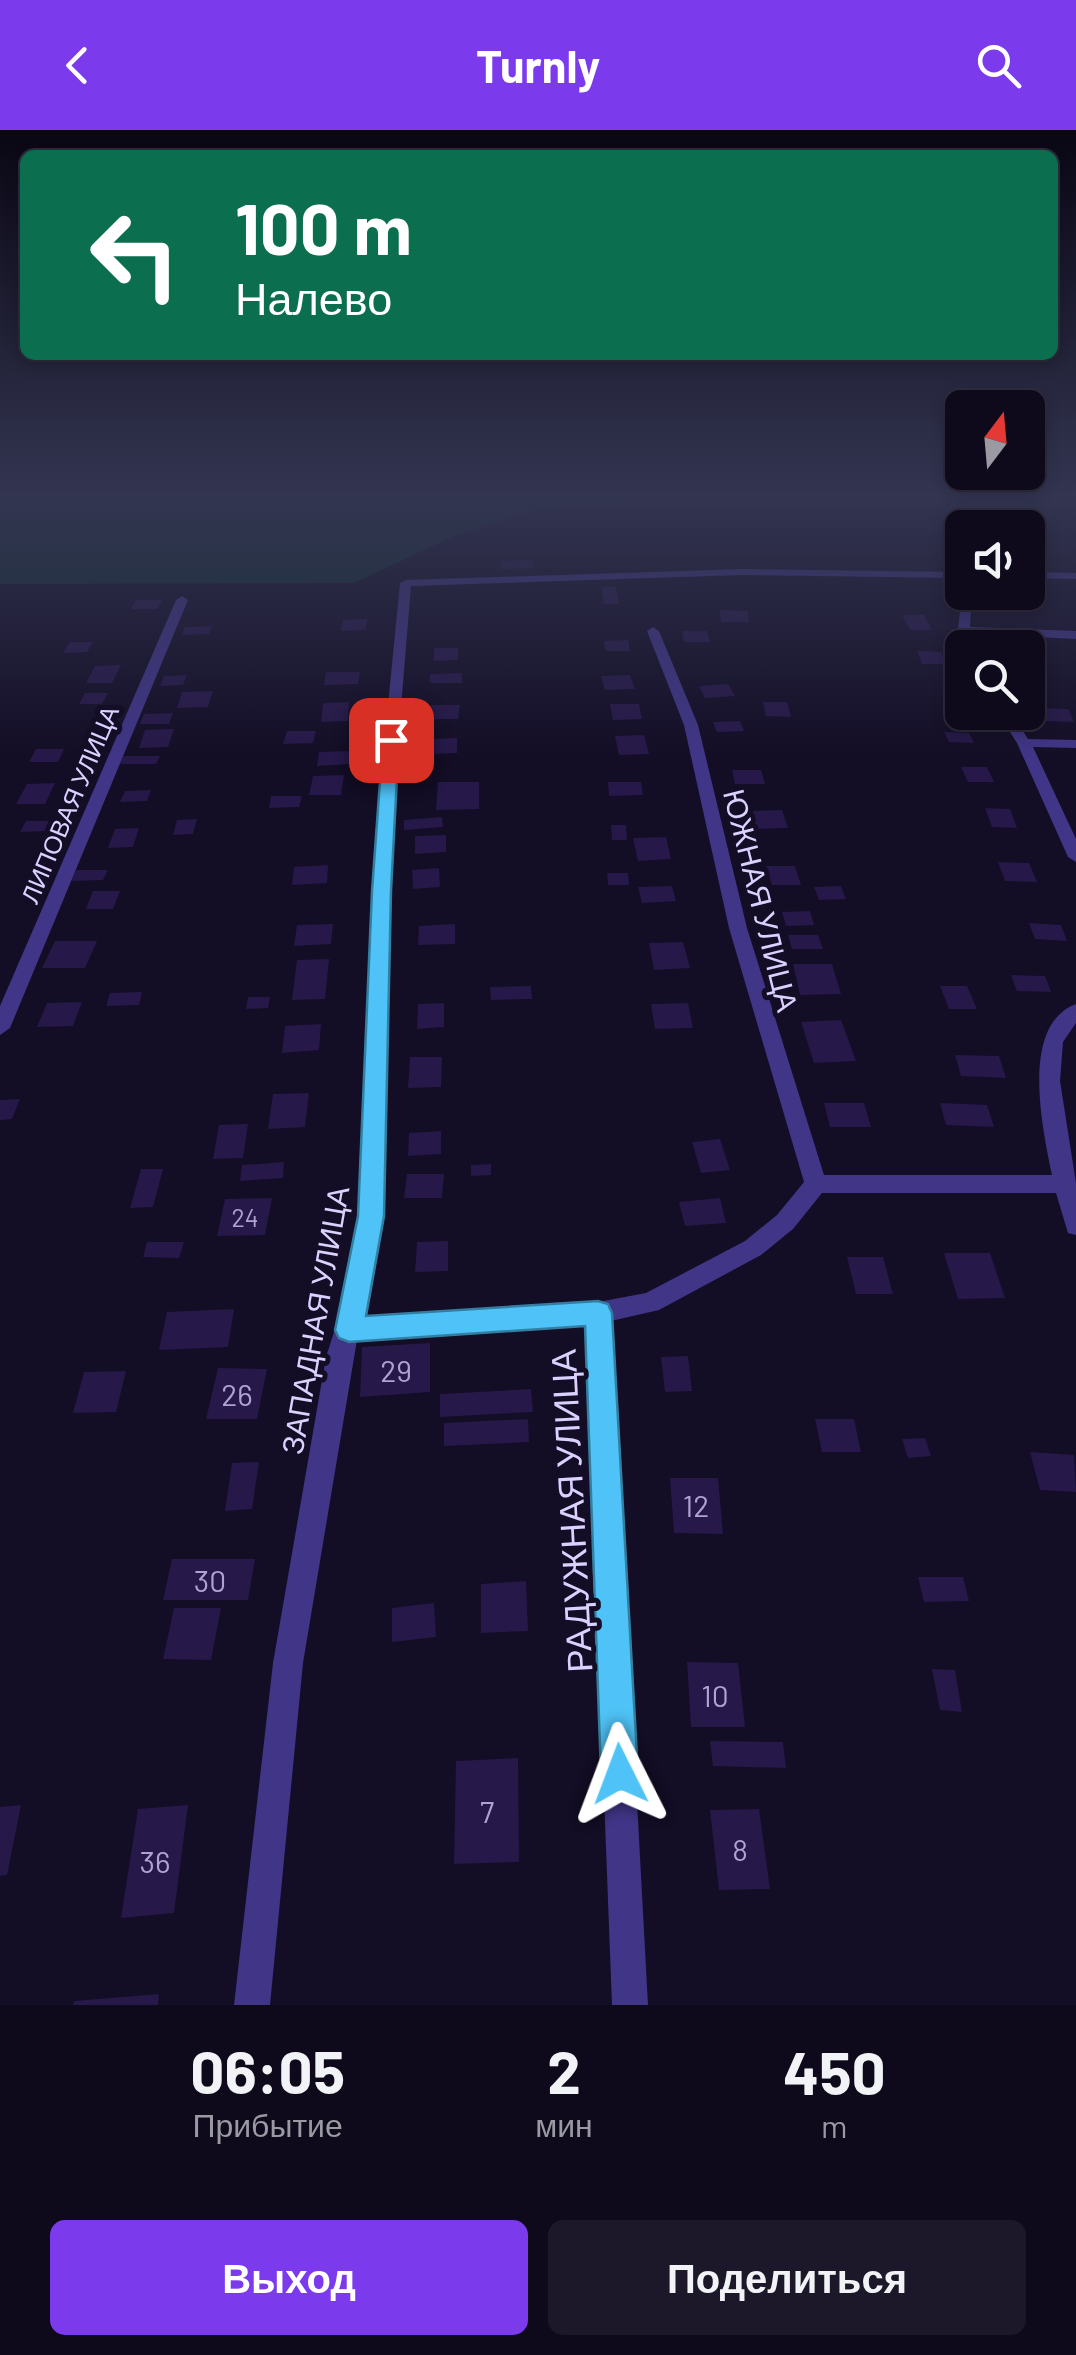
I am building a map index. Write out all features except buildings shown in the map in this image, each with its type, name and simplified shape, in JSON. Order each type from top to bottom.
[{"type":"street","name":"ЗАПАДНАЯ УЛИЦА","points":[[252,2005],[288,1663],[339,1357],[349,1330],[371,1216],[381,891],[395,672],[406,586]]},
{"type":"street","name":"ЛИПОВАЯ УЛИЦА","points":[[0,1028],[182,600]]},
{"type":"street","points":[[964,630],[965,610]]},
{"type":"street","name":"ЮЖНАЯ УЛИЦА","points":[[653,631],[691,725],[738,928],[816,1184]]},
{"type":"street","points":[[1045,634],[1076,635]]},
{"type":"street","points":[[1016,730],[1076,857]]},
{"type":"street","points":[[1024,743],[1076,744]]},
{"type":"street","points":[[1076,1011],[1061,1026],[1052,1044],[1050,1067],[1063,1184],[1076,1226]]},
{"type":"street","points":[[349,1330],[598,1313],[650,1303],[753,1248],[785,1222],[816,1184],[1063,1184]]},
{"type":"street","name":"РАДУЖНАЯ УЛИЦА","points":[[598,1313],[630,2005]]},
{"type":"route","points":[[391,740],[381,891],[371,1216],[349,1330],[598,1313],[620,1774]]}]
